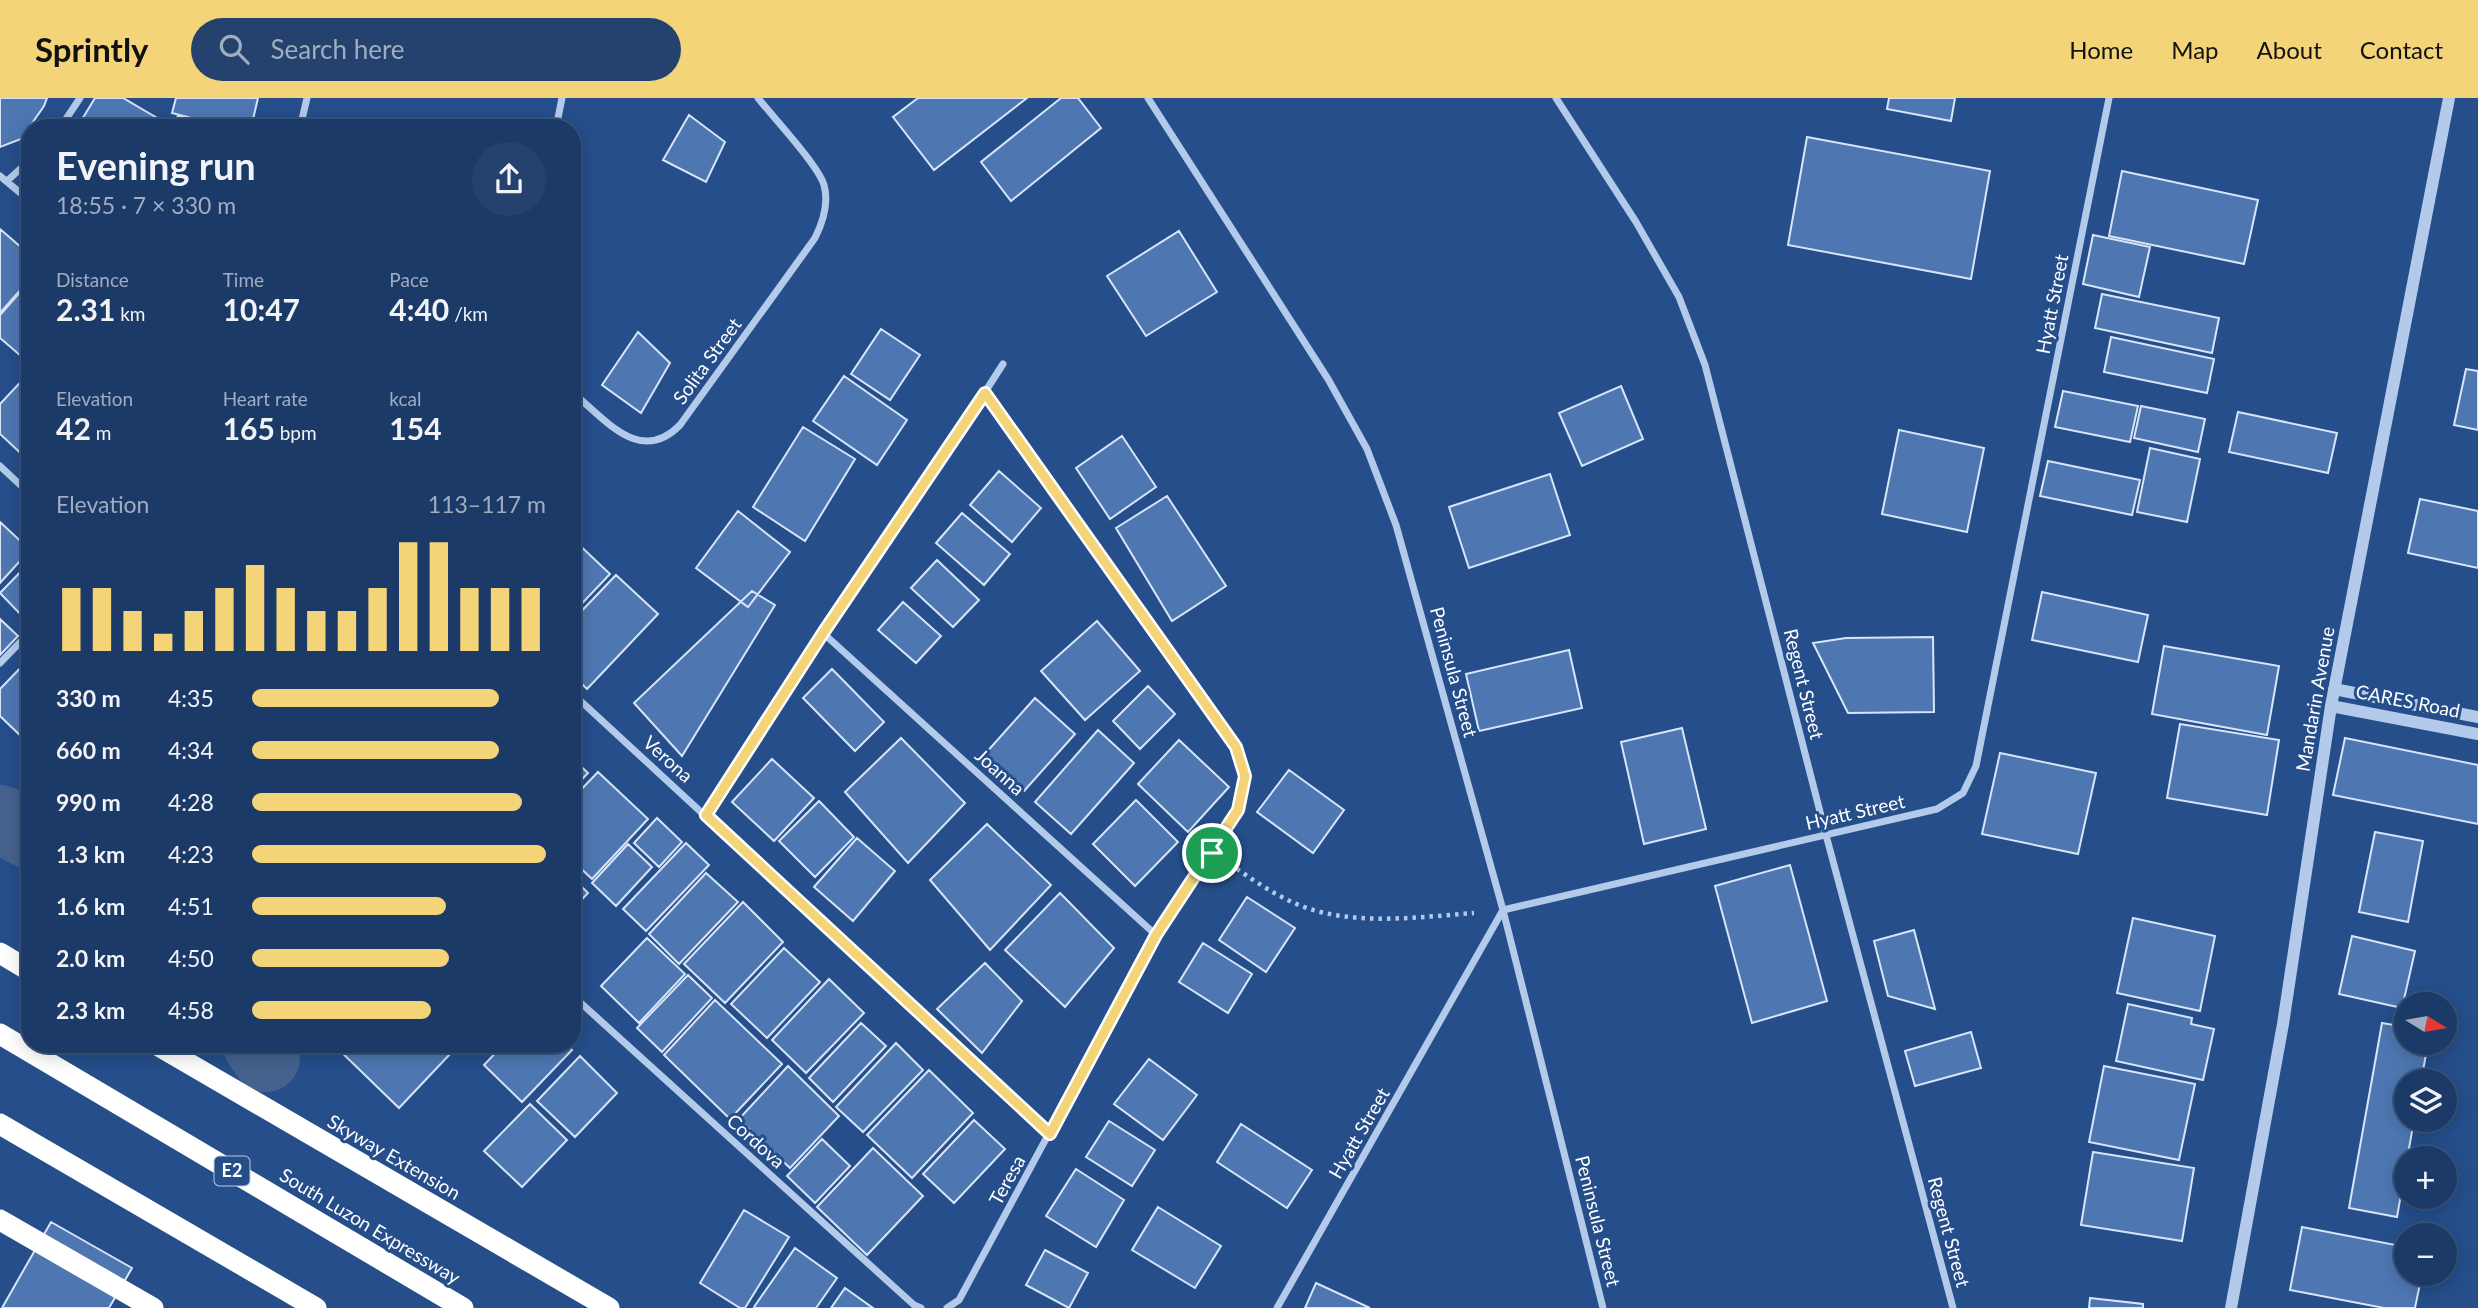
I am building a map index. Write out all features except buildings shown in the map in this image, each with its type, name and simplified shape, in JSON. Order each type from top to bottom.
[{"type":"highway","points":[[0,953],[21,966]]},
{"type":"highway","name":"South Luzon Expressway","points":[[0,1034],[21,1046]]},
{"type":"highway","name":"South Luzon Expressway","points":[[32,1053],[463,1308]]},
{"type":"highway","name":"Skyway Extension","points":[[171,1053],[609,1308]]},
{"type":"highway","points":[[0,1124],[316,1308]]},
{"type":"highway","points":[[0,1220],[153,1308]]},
{"type":"street","points":[[66,119],[80,98]]},
{"type":"street","points":[[302,119],[307,98]]},
{"type":"street","points":[[558,119],[562,98]]},
{"type":"street","name":"Solita Street","points":[[581,399],[626,436],[655,443],[669,437],[815,238],[823,222],[824,185],[814,168],[758,98]]},
{"type":"street","name":"Peninsula Street","points":[[1148,98],[1328,379],[1367,449],[1396,525],[1503,911],[1603,1308]]},
{"type":"street","name":"Regent Street","points":[[1556,98],[1636,222],[1679,297],[1705,365],[1826,835],[1953,1308]]},
{"type":"street","name":"Hyatt Street","points":[[1278,1308],[1503,911],[1937,809],[1963,793],[1976,766],[2109,98]]},
{"type":"street","name":"Mandarin Avenue","points":[[2231,1308],[2283,1024],[2334,689],[2449,98]]},
{"type":"street","points":[[21,166],[4,178],[21,193]]},
{"type":"street","points":[[706,815],[823,633],[1003,364]]},
{"type":"street","name":"Teresa","points":[[947,1308],[959,1300],[1156,935],[1238,810],[1245,776],[1236,747],[985,393]]},
{"type":"street","points":[[2,471],[21,487]]},
{"type":"street","name":"Joanna","points":[[823,633],[1156,935]]},
{"type":"street","points":[[0,663],[21,641]]},
{"type":"street","name":"CARES Road","points":[[2334,689],[2478,717]]},
{"type":"street","name":"Verona","points":[[581,700],[1050,1134]]},
{"type":"street","name":"CARES Road","points":[[2331,706],[2478,734]]},
{"type":"street","name":"Cordova","points":[[581,1003],[914,1305],[921,1308]]},
{"type":"path","points":[[1212,853],[1275,893],[1305,907],[1348,916],[1403,918],[1503,911]]},
{"type":"waterway","points":[[0,819],[21,830]]},
{"type":"waterway","points":[[263,1053],[266,1058]]},
{"type":"route","points":[[985,393],[1236,747],[1245,776],[1238,810],[1212,853],[1156,935],[1050,1134],[706,815],[823,633],[985,393]]}]
